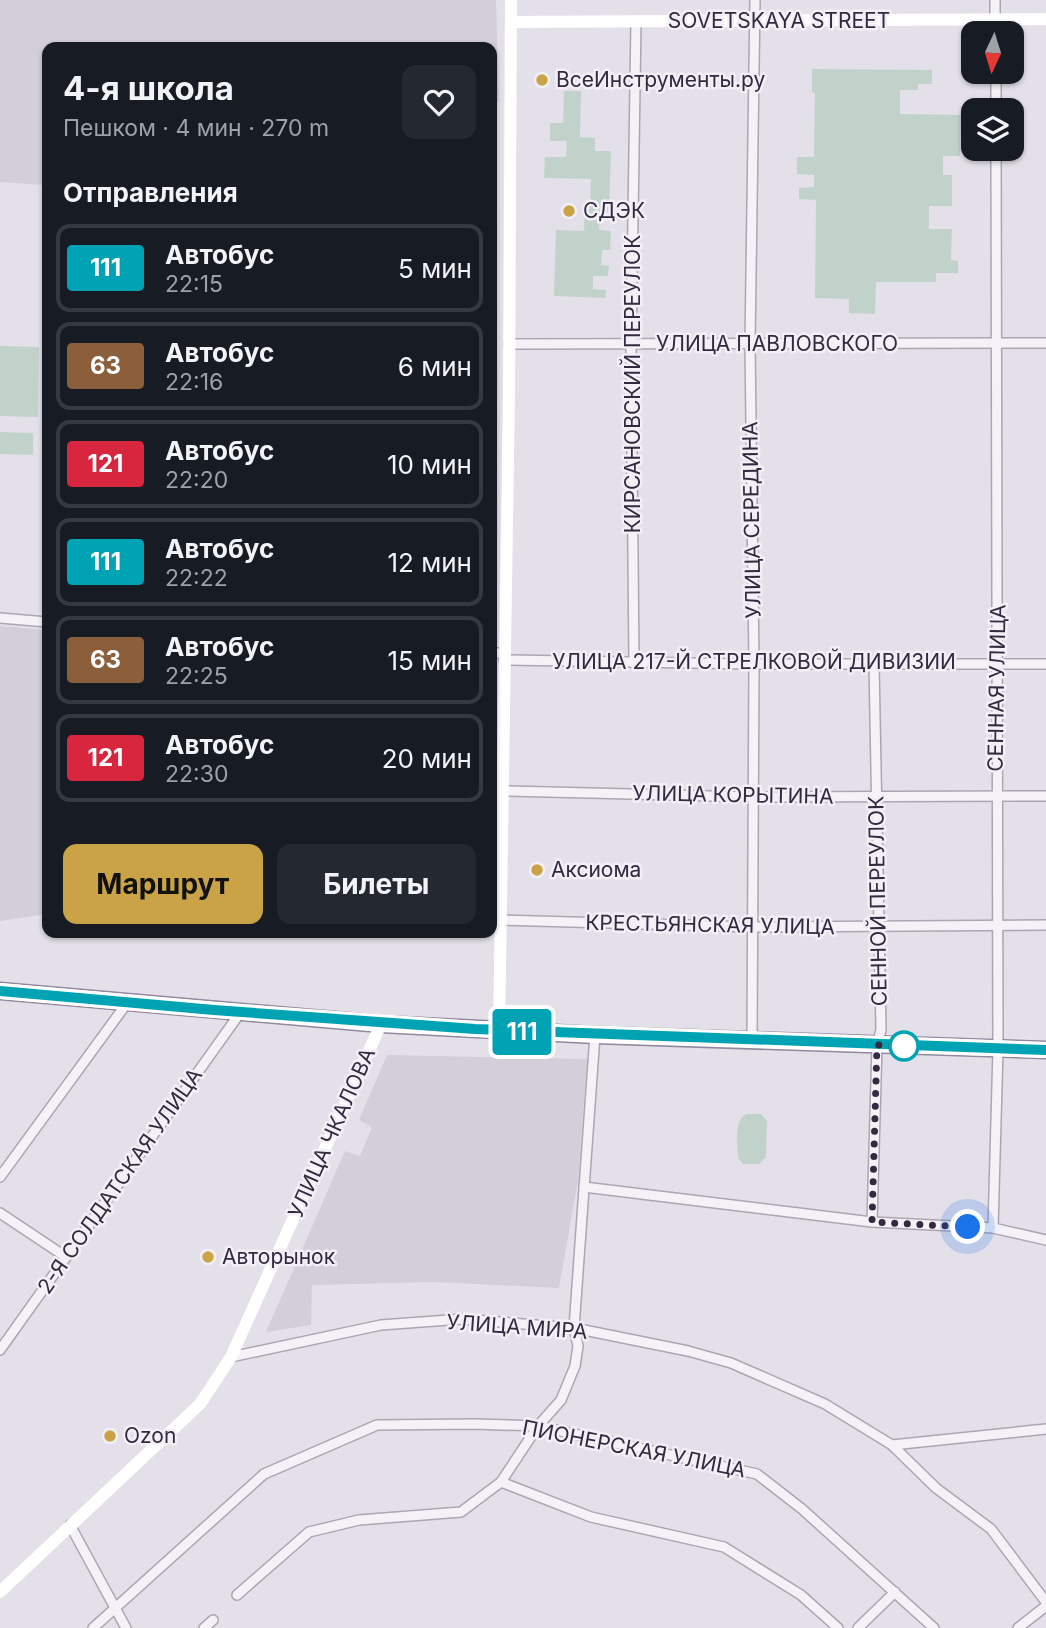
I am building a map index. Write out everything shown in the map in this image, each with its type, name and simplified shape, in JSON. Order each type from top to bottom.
[{"type":"highway","points":[[0,991],[240,1013],[499,1031],[1046,1050]]},
{"type":"street","points":[[499,1031],[503,790],[500,655],[509,344],[511,0]]},
{"type":"street","name":"УЛИЦА СЕРЕДИНА","points":[[752,1040],[754,664],[750,343],[755,0]]},
{"type":"street","points":[[995,0],[995,19]]},
{"type":"street","name":"SOVETSKAYA STREET","points":[[511,22],[1046,19]]},
{"type":"street","name":"КИРСАНОВСКИЙ ПЕРЕУЛОК","points":[[634,663],[631,344],[636,22]]},
{"type":"street","name":"СЕННАЯ УЛИЦА","points":[[993,1228],[998,1049],[996,161]]},
{"type":"street","name":"УЛИЦА ПАВЛОВСКОГО","points":[[509,344],[1046,343]]},
{"type":"street","points":[[0,618],[42,622]]},
{"type":"street","name":"УЛИЦА 217-Й СТРЕЛКОВОЙ ДИВИЗИИ","points":[[500,655],[634,663],[1046,664]]},
{"type":"street","name":"СЕННОЙ ПЕРЕУЛОК","points":[[872,1222],[877,1045],[881,1030],[874,664]]},
{"type":"street","name":"УЛИЦА КОРЫТИНА","points":[[503,790],[753,797],[1046,796]]},
{"type":"street","name":"КРЕСТЬЯНСКАЯ УЛИЦА","points":[[501,920],[754,928],[1046,925]]},
{"type":"street","points":[[0,1177],[127,1003]]},
{"type":"street","name":"2-Я СОЛДАТСКАЯ УЛИЦА","points":[[0,1350],[240,1013]]},
{"type":"street","name":"УЛИЦА ЧКАЛОВА","points":[[231,1357],[381,1024]]},
{"type":"street","points":[[237,1595],[309,1532],[359,1520],[461,1513],[501,1482],[538,1426],[561,1400],[575,1366],[578,1346],[574,1328],[595,1035]]},
{"type":"street","points":[[584,1187],[872,1222],[993,1228],[1046,1240]]},
{"type":"street","points":[[0,1213],[66,1257]]},
{"type":"street","name":"УЛИЦА МИРА","points":[[231,1357],[382,1325],[462,1319],[574,1328],[688,1351],[731,1363],[825,1404],[892,1445],[936,1488],[991,1530],[1046,1604]]},
{"type":"street","points":[[0,1592],[200,1404],[231,1357]]},
{"type":"street","name":"ПИОНЕРСКАЯ УЛИЦА","points":[[93,1628],[264,1474],[377,1425],[538,1426],[757,1474],[802,1509],[934,1628]]},
{"type":"street","points":[[892,1445],[1046,1429]]},
{"type":"street","points":[[501,1482],[591,1517],[724,1546],[801,1595],[838,1628]]},
{"type":"street","points":[[70,1525],[126,1628]]},
{"type":"street","points":[[858,1628],[895,1592]]},
{"type":"street","points":[[1018,1628],[1046,1604]]},
{"type":"street","points":[[204,1628],[213,1620]]},
{"type":"shaded area","points":[[0,0],[496,0],[499,101],[497,42],[42,42],[42,185],[0,182]]},
{"type":"shaded area","points":[[812,69],[932,70],[932,84],[918,84],[918,90],[900,90],[900,114],[961,115],[960,156],[943,156],[943,175],[952,175],[952,206],[929,206],[929,229],[952,229],[951,260],[958,261],[958,273],[936,273],[936,282],[876,282],[875,314],[849,313],[849,299],[815,298],[816,200],[799,199],[799,188],[814,187],[814,175],[797,174],[797,157],[814,157],[815,93],[812,92]]},
{"type":"shaded area","points":[[564,91],[581,91],[580,137],[595,138],[595,151],[611,151],[609,212],[600,212],[599,230],[611,231],[610,250],[602,250],[601,265],[609,266],[608,276],[593,276],[593,289],[606,290],[606,298],[554,296],[556,230],[584,231],[585,210],[590,209],[591,179],[544,178],[545,157],[566,157],[567,141],[550,141],[550,123],[563,123]]},
{"type":"shaded area","points":[[0,346],[39,347],[38,417],[0,416]]},
{"type":"shaded area","points":[[0,432],[33,433],[33,455],[0,454]]},
{"type":"shaded area","points":[[0,626],[42,630],[42,915],[0,921]]},
{"type":"shaded area","points":[[387,1055],[587,1059],[578,1180],[559,1288],[435,1282],[312,1285],[311,1325],[266,1332],[345,1151],[360,1156],[372,1127],[359,1120]]},
{"type":"shaded area","points":[[746,1114],[761,1114],[767,1121],[766,1157],[759,1164],[743,1164],[738,1158],[739,1122]]},
{"type":"bus line","name":"111","points":[[0,991],[381,1024],[595,1035],[1046,1050]]},
{"type":"place","name":"ВсеИнструменты.ру","points":[[542,80]]},
{"type":"place","name":"СДЭК","points":[[569,211]]},
{"type":"place","name":"Аксиома","points":[[537,870]]},
{"type":"place","name":"Авторынок","points":[[208,1257]]},
{"type":"place","name":"Ozon","points":[[110,1436]]},
{"type":"route","points":[[904,1046],[877,1045],[872,1222],[968,1227]]}]
